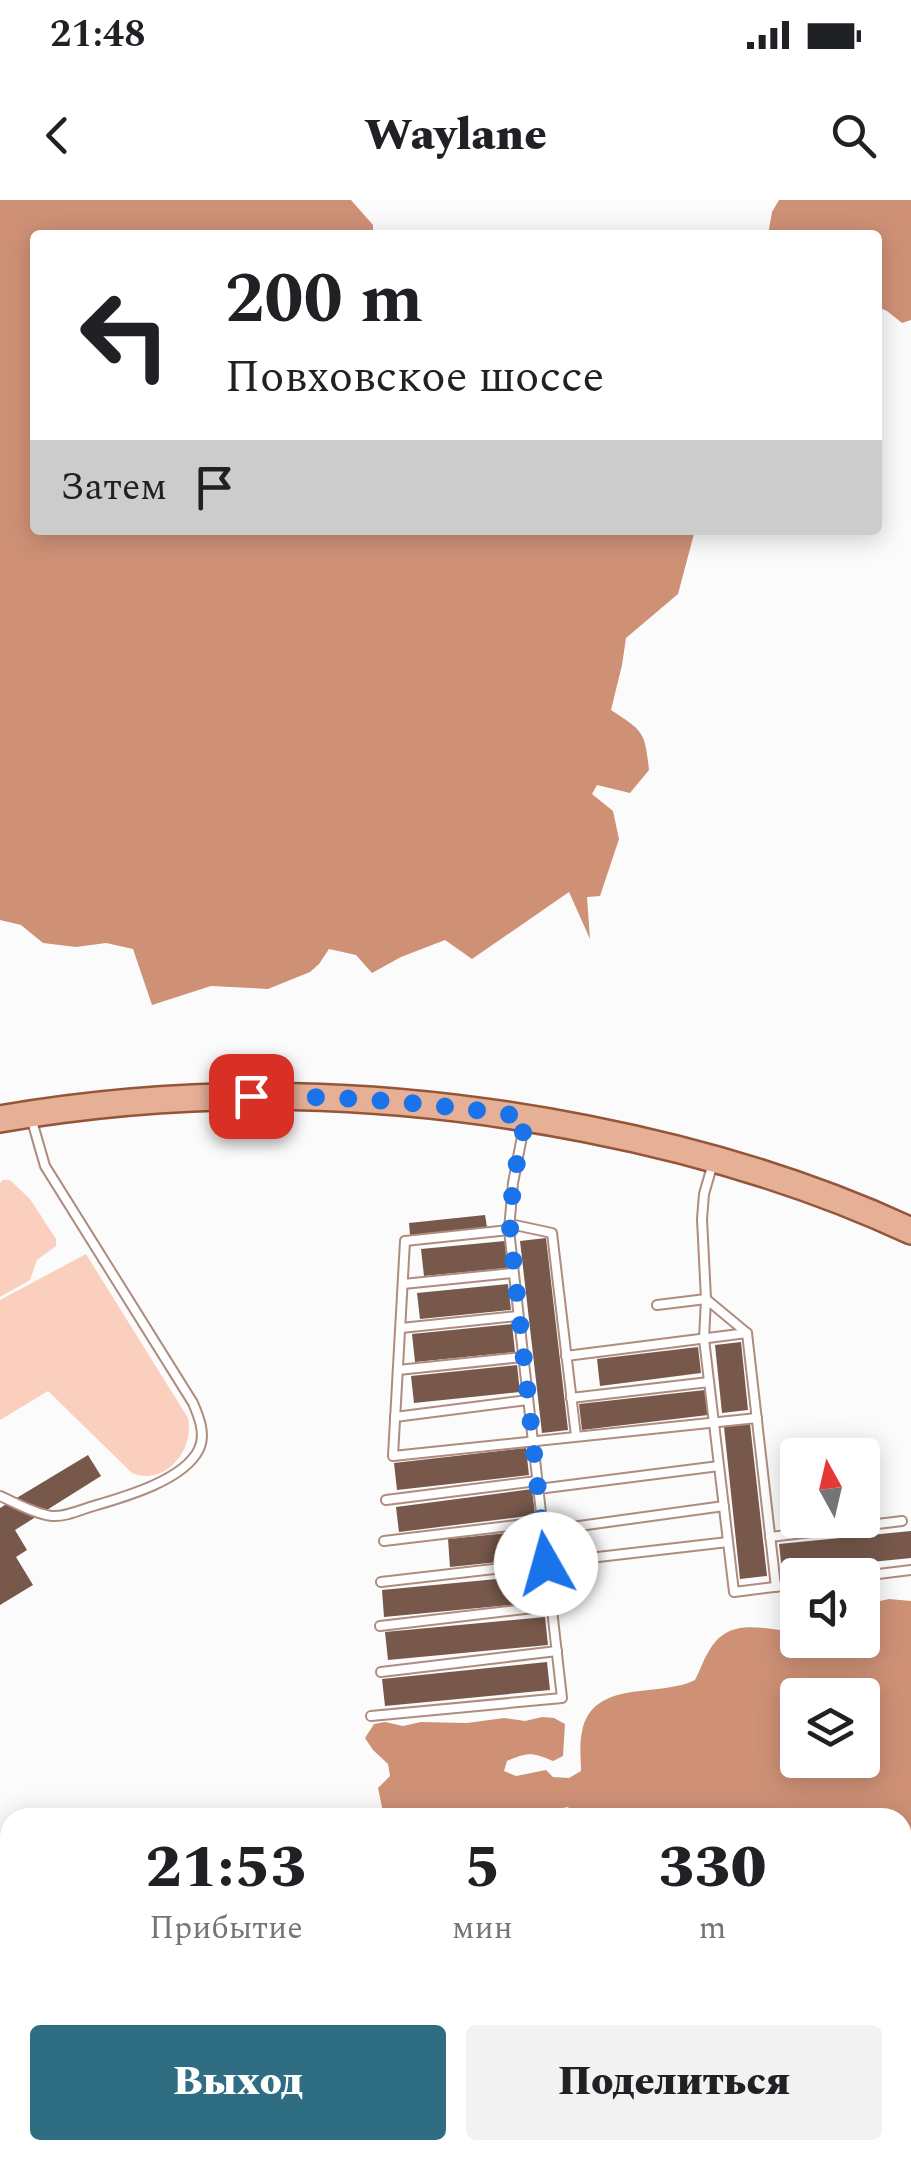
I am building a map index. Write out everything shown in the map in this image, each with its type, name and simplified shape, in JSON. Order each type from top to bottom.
[{"type":"main road","points":[[0,1120],[176,1099],[268,1096],[408,1101],[526,1117],[714,1159],[826,1196],[911,1232]]},
{"type":"lane","points":[[0,1496],[50,1516],[82,1510],[157,1484],[191,1459],[202,1435],[193,1403],[44,1166],[30,1114]]},
{"type":"lane","points":[[371,1716],[562,1698],[510,1227],[518,1151],[526,1117]]},
{"type":"lane","points":[[714,1159],[702,1219],[704,1339],[734,1592],[780,1586]]},
{"type":"lane","points":[[576,1436],[552,1232],[510,1227],[406,1242],[393,1456],[757,1418]]},
{"type":"lane","points":[[403,1284],[513,1273]]},
{"type":"lane","points":[[658,1305],[706,1299],[747,1332],[776,1587]]},
{"type":"lane","points":[[400,1328],[518,1316]]},
{"type":"lane","points":[[566,1356],[747,1332]]},
{"type":"lane","points":[[398,1370],[523,1357]]},
{"type":"lane","points":[[571,1398],[709,1382]]},
{"type":"lane","points":[[395,1417],[528,1400]]},
{"type":"lane","points":[[386,1500],[719,1466]]},
{"type":"lane","points":[[384,1541],[724,1506]]},
{"type":"lane","points":[[770,1537],[902,1521]]},
{"type":"lane","points":[[381,1582],[728,1542]]},
{"type":"lane","points":[[880,1574],[911,1570]]},
{"type":"lane","points":[[380,1626],[551,1606]]},
{"type":"lane","points":[[381,1672],[557,1652]]},
{"type":"shaded area","points":[[0,200],[351,200],[373,230],[30,230],[30,535],[694,535],[678,594],[626,638],[611,710],[640,733],[649,770],[630,793],[597,785],[592,794],[613,811],[619,839],[600,896],[587,897],[590,939],[569,892],[472,959],[445,940],[372,973],[356,955],[329,949],[310,972],[268,989],[211,986],[152,1005],[133,949],[106,943],[76,947],[43,943],[21,925],[0,920]]},
{"type":"shaded area","points":[[779,200],[911,200],[911,320],[902,323],[882,309],[882,230],[769,230]]},
{"type":"shaded area","points":[[10,1180],[30,1199],[56,1239],[56,1246],[37,1260],[30,1280],[0,1297],[0,1183]]},
{"type":"shaded area","points":[[86,1254],[188,1418],[187,1442],[182,1453],[175,1463],[156,1475],[132,1473],[48,1391],[0,1420],[0,1300]]},
{"type":"shaded area","points":[[880,1601],[911,1601],[911,1808],[382,1808],[378,1788],[390,1776],[388,1764],[365,1738],[374,1724],[554,1718],[565,1724],[563,1756],[553,1761],[530,1754],[520,1756],[507,1761],[504,1771],[516,1776],[546,1770],[553,1777],[569,1778],[581,1771],[582,1732],[588,1715],[599,1704],[629,1692],[695,1680],[717,1640],[737,1629],[780,1630],[780,1658],[880,1658]]},
{"type":"building","points":[[485,1215],[487,1227],[410,1235],[409,1223]]},
{"type":"building","points":[[546,1238],[568,1430],[542,1433],[520,1241]]},
{"type":"building","points":[[505,1241],[507,1268],[424,1276],[421,1249]]},
{"type":"building","points":[[508,1284],[511,1310],[420,1319],[417,1293]]},
{"type":"building","points":[[512,1324],[515,1352],[415,1362],[412,1334]]},
{"type":"building","points":[[741,1342],[748,1410],[722,1413],[715,1345]]},
{"type":"building","points":[[698,1347],[701,1373],[600,1386],[597,1359]]},
{"type":"building","points":[[517,1365],[520,1392],[414,1403],[411,1376]]},
{"type":"building","points":[[705,1390],[708,1415],[582,1430],[579,1404]]},
{"type":"building","points":[[750,1424],[767,1576],[740,1579],[724,1427]]},
{"type":"building","points":[[526,1448],[529,1475],[397,1490],[394,1463]]},
{"type":"building","points":[[88,1455],[101,1476],[15,1530],[27,1550],[16,1557],[33,1585],[0,1605],[0,1508]]},
{"type":"building","points":[[532,1489],[535,1515],[399,1532],[396,1507]]},
{"type":"building","points":[[536,1530],[538,1558],[450,1567],[448,1539]]},
{"type":"building","points":[[911,1531],[911,1558],[880,1561],[880,1558],[781,1558],[779,1544],[880,1538],[880,1534]]},
{"type":"building","points":[[540,1575],[543,1602],[384,1617],[382,1590]]},
{"type":"building","points":[[545,1617],[548,1645],[388,1660],[385,1632]]},
{"type":"building","points":[[547,1662],[550,1690],[385,1706],[382,1679]]},
{"type":"route","points":[[251,1096],[408,1101],[526,1117],[513,1183],[510,1230],[546,1564]]}]
